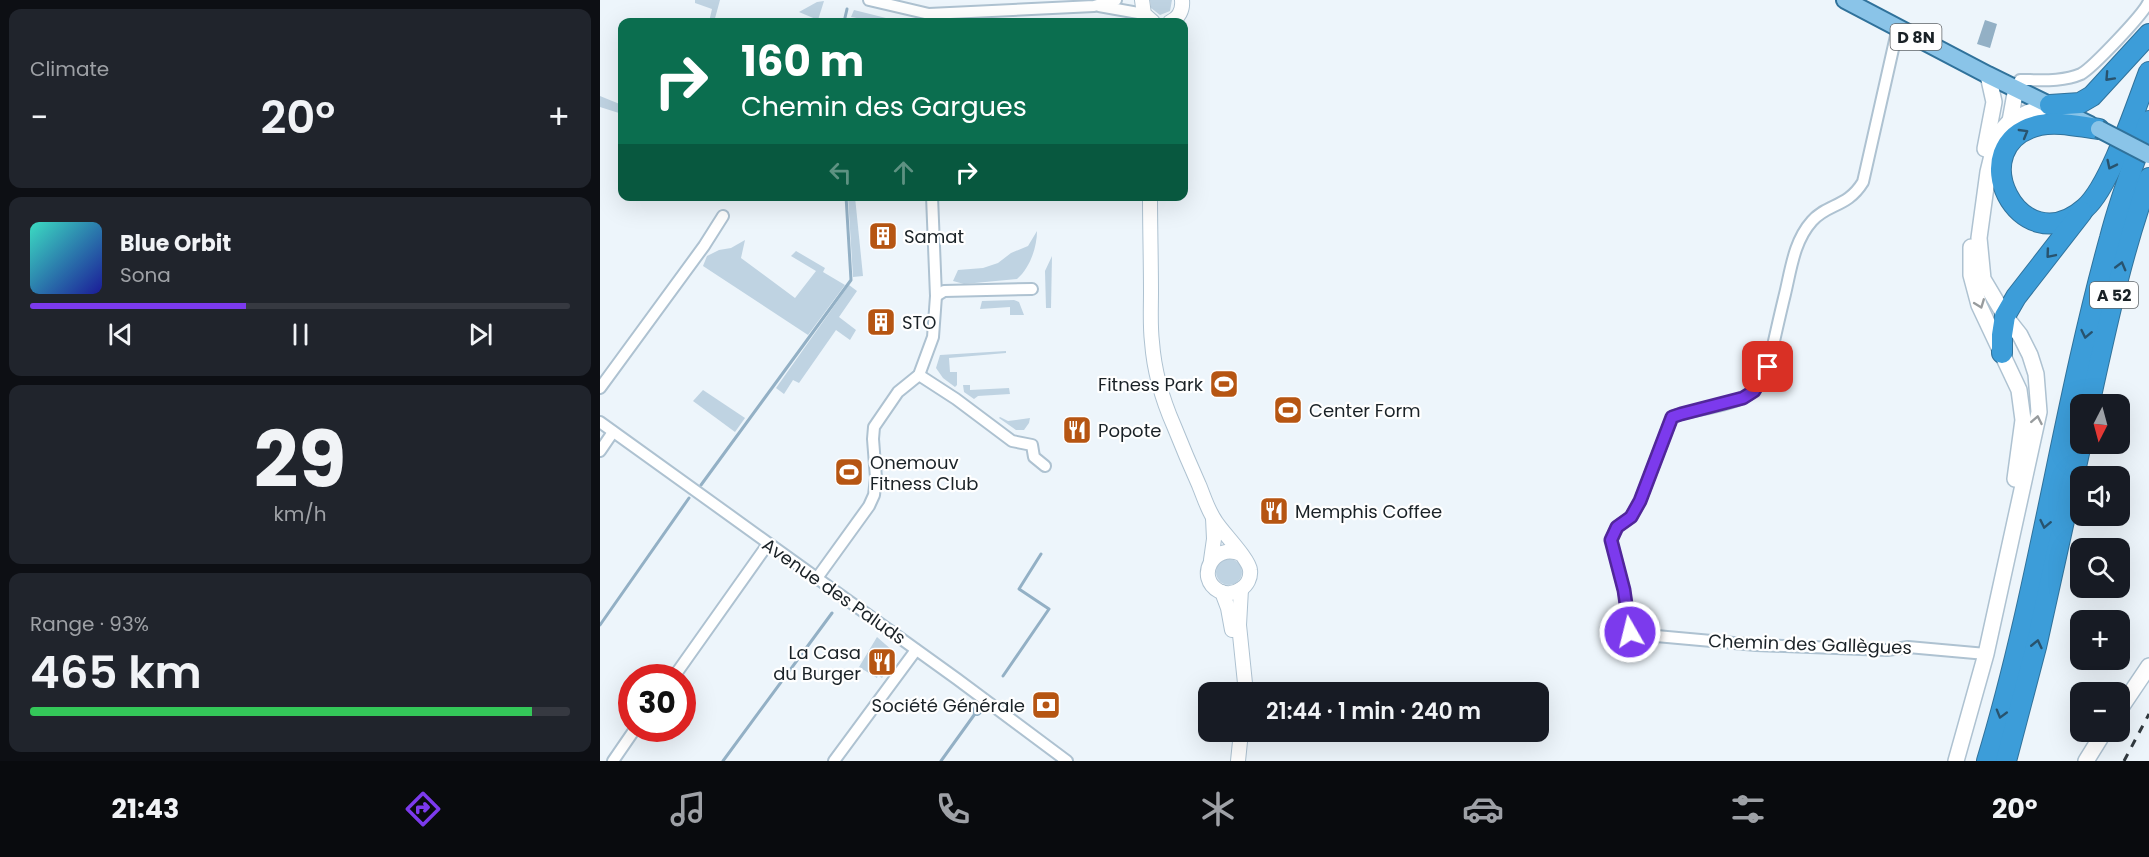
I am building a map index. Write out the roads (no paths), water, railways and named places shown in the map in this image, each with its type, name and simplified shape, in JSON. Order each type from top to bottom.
[{"type":"highway","points":[[2050,105],[2080,103],[2092,96],[2149,34]]},
{"type":"highway","points":[[2002,353],[2005,316],[2016,297],[2102,185],[2149,72]]},
{"type":"highway","name":"A 52","points":[[1987,761],[2020,640],[2097,287],[2110,236],[2149,121]]},
{"type":"highway","points":[[2086,207],[2068,219],[2052,223],[2040,222],[2028,217],[2016,209],[2007,196],[2000,171],[2005,152],[2025,130],[2041,125],[2065,124],[2099,129]]},
{"type":"highway","name":"A 52","points":[[2092,394],[2114,292],[2149,178]]},
{"type":"highway","points":[[2006,761],[2036,647],[2079,454]]},
{"type":"main road","name":"D 8N","points":[[1845,0],[1988,75],[2149,155]]},
{"type":"main road","points":[[1988,75],[1994,102],[1972,232],[1971,275],[1979,305],[2019,390],[2023,420],[2001,580]]},
{"type":"main road","points":[[1994,102],[2016,88]]},
{"type":"main road","points":[[2010,122],[2016,88]]},
{"type":"main road","points":[[1956,761],[1986,654],[2039,412],[2036,374],[2030,355],[2020,335],[2005,316],[1983,279],[1979,237],[1991,154],[1997,135],[2010,122],[2050,105]]},
{"type":"main road","points":[[2130,694],[2149,666]]},
{"type":"main road","points":[[2086,761],[2098,742]]},
{"type":"street","points":[[869,0],[929,14],[1031,5],[1098,6],[1143,18]]},
{"type":"street","points":[[1098,6],[1116,0]]},
{"type":"street","points":[[1142,0],[1149,18]]},
{"type":"street","points":[[1175,18],[1182,10],[1182,0]]},
{"type":"street","points":[[2016,88],[2020,81],[2069,78],[2083,73],[2137,18],[2149,2]]},
{"type":"street","name":"Chemin des Gallègues","points":[[1898,27],[1863,182],[1844,202],[1816,216],[1800,238],[1768,367],[1761,381],[1754,391],[1743,398],[1672,417],[1636,509],[1631,517],[1613,532],[1611,540],[1624,590],[1630,632],[1634,634],[1756,645],[1887,650],[1908,647],[1986,654]]},
{"type":"street","points":[[817,578],[869,506],[874,495],[876,478],[874,427],[898,392],[919,375],[933,338],[936,296],[932,201]]},
{"type":"street","points":[[1150,201],[1152,343],[1159,379],[1172,423],[1213,518],[1248,564],[1250,570],[1246,584],[1232,593],[1216,589],[1209,579],[1214,539],[1213,518]]},
{"type":"street","points":[[600,388],[704,246],[723,216]]},
{"type":"street","points":[[936,296],[944,291],[1032,289]]},
{"type":"street","points":[[919,375],[956,399],[1012,441],[1032,445],[1034,457],[1045,466]]},
{"type":"street","name":"Avenue des Paluds","points":[[600,422],[1067,761]]},
{"type":"street","points":[[600,452],[613,432]]},
{"type":"street","points":[[683,664],[768,544]]},
{"type":"street","points":[[1211,561],[1221,552],[1240,554]]},
{"type":"street","points":[[1241,589],[1239,625],[1245,682]]},
{"type":"street","points":[[1222,592],[1232,626],[1237,682]]},
{"type":"street","points":[[834,761],[916,650]]},
{"type":"street","points":[[613,761],[626,742]]},
{"type":"street","points":[[1238,761],[1240,742]]},
{"type":"street","points":[[1247,761],[1250,742]]},
{"type":"waterway","points":[[845,18],[847,9]]},
{"type":"waterway","points":[[701,485],[851,280],[846,201]]},
{"type":"waterway","points":[[600,625],[689,498]]},
{"type":"waterway","points":[[1003,676],[1049,609],[1019,589],[1041,554]]},
{"type":"waterway","points":[[723,761],[832,613]]},
{"type":"waterway","points":[[977,711],[980,707]]},
{"type":"waterway","points":[[941,761],[977,711]]},
{"type":"railway","points":[[2124,761],[2149,714]]},
{"type":"place","name":"Samat","points":[[883,236]]},
{"type":"place","name":"STO","points":[[881,322]]},
{"type":"place","name":"Fitness Park","points":[[1224,384]]},
{"type":"place","name":"Center Form","points":[[1288,410]]},
{"type":"place","name":"Popote","points":[[1077,430]]},
{"type":"place","name":"Onemouv Fitness Club","points":[[849,472]]},
{"type":"place","name":"Memphis Coffee","points":[[1274,511]]},
{"type":"place","name":"La Casa du Burger","points":[[882,662]]},
{"type":"place","name":"Société Générale","points":[[1046,705]]}]
